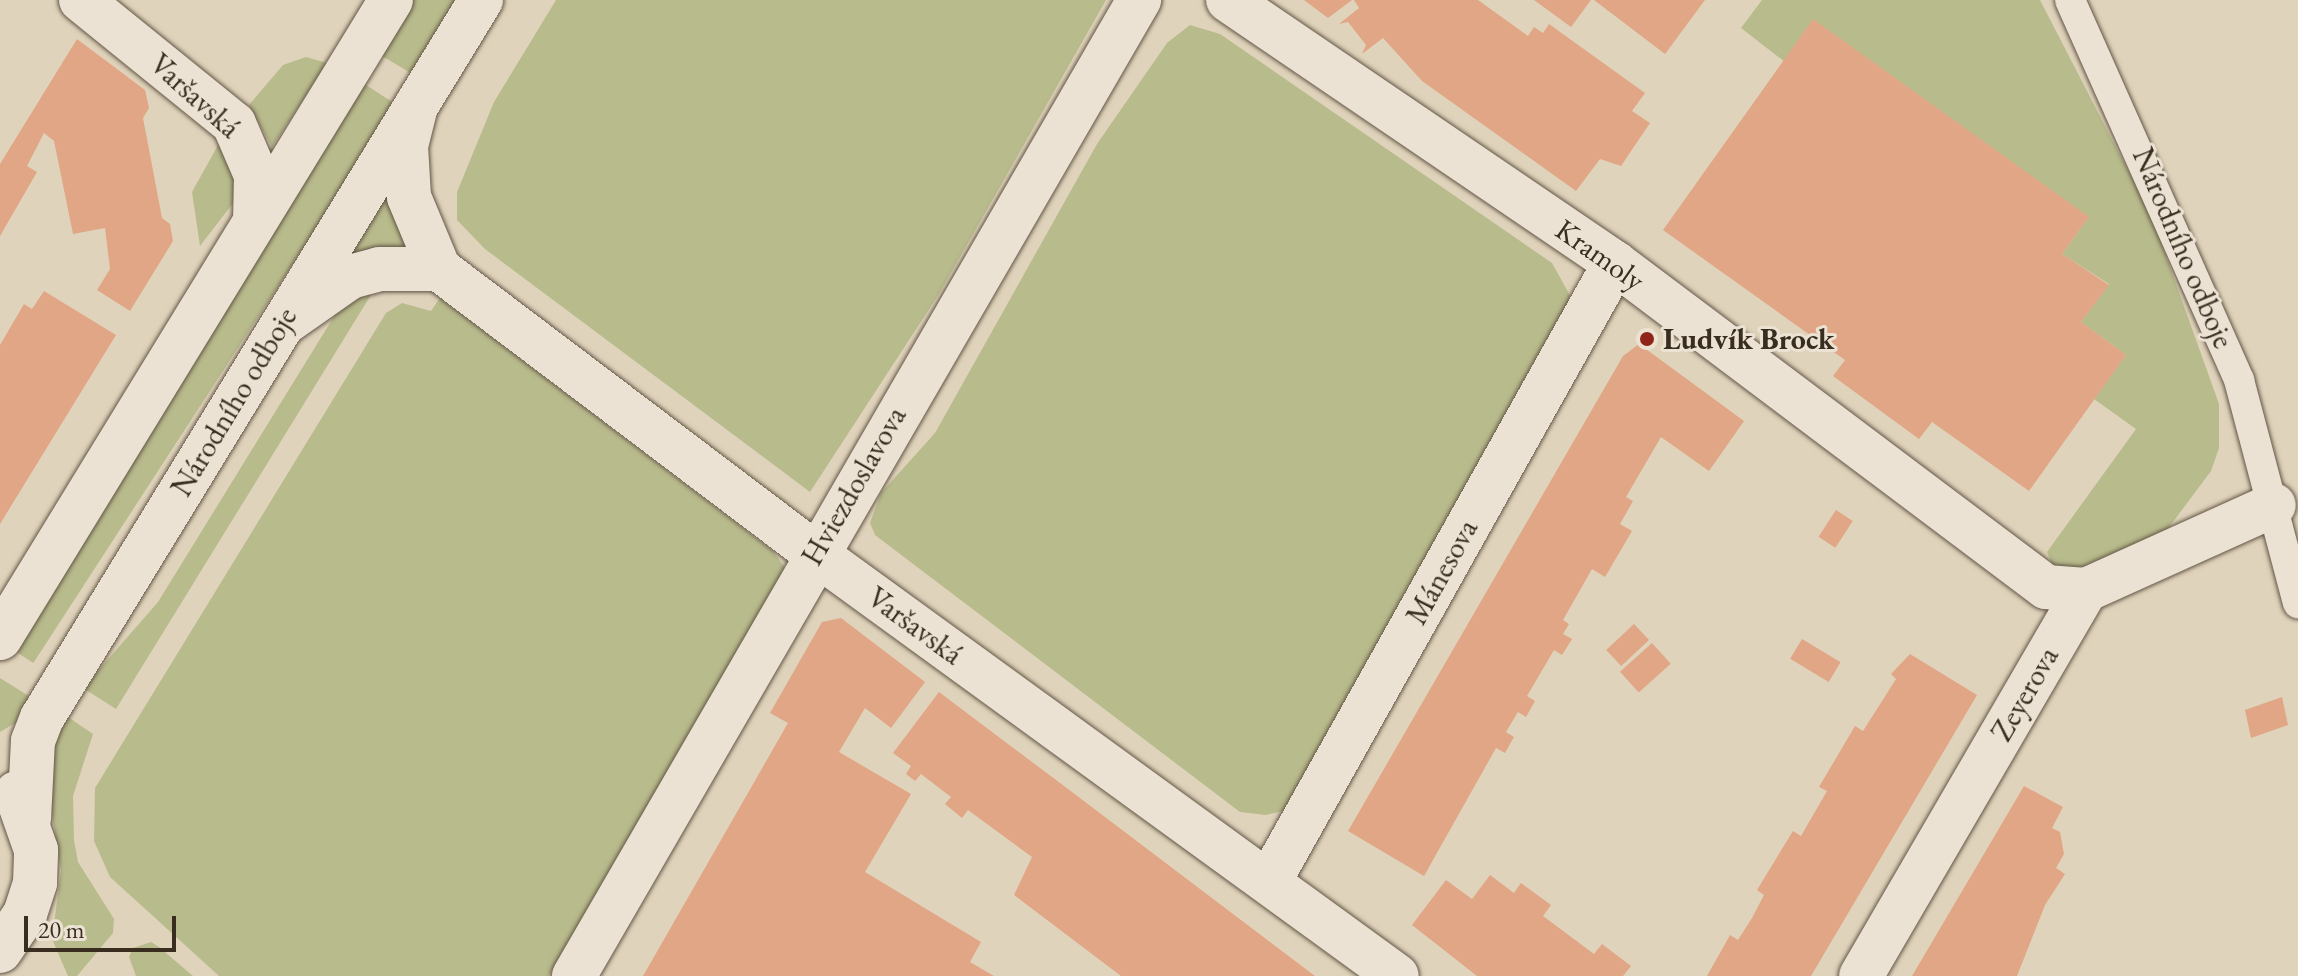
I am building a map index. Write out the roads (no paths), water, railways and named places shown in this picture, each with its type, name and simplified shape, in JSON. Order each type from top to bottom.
[{"type":"street","name":"Varšavská","points":[[81,0],[234,124],[256,175],[255,221]]},
{"type":"street","points":[[0,638],[391,0]]},
{"type":"street","name":"Národního odboje","points":[[0,951],[25,914],[35,883],[29,819],[33,741],[42,718],[481,0]]},
{"type":"street","name":"Hviezdoslavova","points":[[574,976],[815,553],[1139,0]]},
{"type":"street","name":"Kramoly","points":[[1228,0],[1615,263],[2046,587],[2086,590]]},
{"type":"street","points":[[270,343],[305,304],[350,277],[379,269],[439,269],[409,197],[406,146],[419,97]]},
{"type":"street","name":"Mánesova","points":[[1270,880],[1615,263]]},
{"type":"street","name":"Varšavská","points":[[439,269],[815,553],[1270,880],[1397,976]]},
{"type":"street","points":[[2086,590],[2274,505]]},
{"type":"street","name":"Zeyerova","points":[[1861,976],[2086,590]]},
{"type":"street","points":[[0,773],[29,819]]},
{"type":"lane","name":"Národního odboje","points":[[2070,0],[2239,380],[2298,603]]},
{"type":"place","name":"Ludvík Brock","points":[[1647,339]]}]
